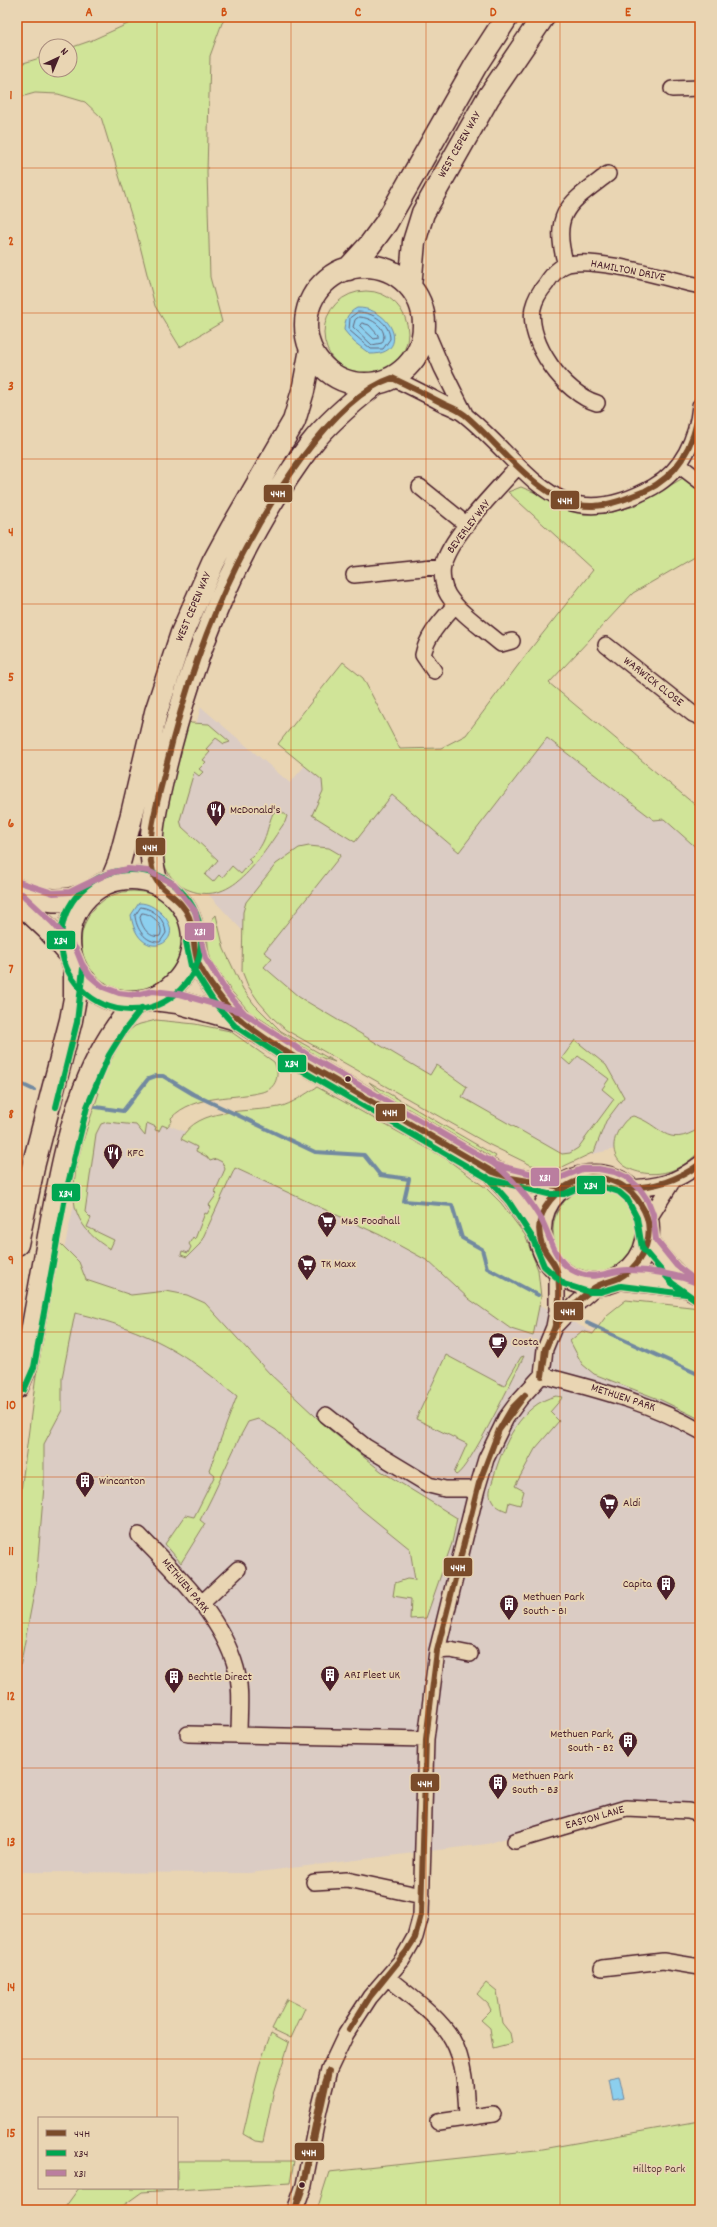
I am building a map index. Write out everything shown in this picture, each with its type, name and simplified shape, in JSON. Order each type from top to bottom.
[{"type":"main road","points":[[348,269],[369,246],[386,223],[476,65],[507,17]]},
{"type":"main road","name":"WEST CEPEN WAY","points":[[410,287],[414,242],[423,213],[488,98],[543,17]]},
{"type":"main road","points":[[365,266],[381,269],[397,276],[410,287],[420,305],[424,326],[422,342],[416,356],[406,369],[384,381],[359,384],[344,380],[330,373],[319,362],[311,349],[306,333],[306,322],[311,300],[324,283],[333,276],[348,269],[365,266]]},
{"type":"main road","name":"WEST CEPEN WAY","points":[[112,880],[117,868],[132,814],[156,712],[182,633],[207,577],[232,528],[294,421],[303,391],[311,349]]},
{"type":"main road","name":"WEST CEPEN WAY","points":[[157,883],[150,845],[159,792],[168,752],[189,682],[214,615],[246,548],[295,466],[325,428],[384,381]]},
{"type":"main road","points":[[17,890],[52,901],[72,900],[90,893],[112,880],[128,878],[145,879],[157,883],[170,891],[185,909],[193,931],[198,962],[221,998],[240,1020],[307,1064],[493,1172],[511,1178],[562,1187]]},
{"type":"main road","points":[[17,1244],[34,1163],[71,1020],[75,998],[73,961],[69,937],[72,921],[79,906],[90,893]]},
{"type":"main road","points":[[17,900],[47,928],[73,961],[84,981],[99,994],[117,1001],[177,1002],[240,1020]]},
{"type":"main road","points":[[17,1387],[26,1366],[62,1165],[78,1106],[91,1069],[101,1050],[122,1018],[145,1001],[170,990],[183,976],[191,959],[194,941]]},
{"type":"main road","points":[[493,1172],[515,1197],[539,1234],[546,1254],[556,1268],[568,1277],[584,1283],[599,1284],[620,1278],[693,1290]]},
{"type":"main road","points":[[539,1234],[543,1213],[551,1198],[562,1187],[576,1179],[592,1176],[610,1179],[628,1188],[642,1205],[648,1220],[648,1243],[641,1257],[620,1278]]},
{"type":"main road","points":[[648,1243],[660,1260],[693,1290]]},
{"type":"street","points":[[672,89],[700,88]]},
{"type":"street","points":[[597,403],[587,400],[577,394],[554,369],[542,350],[533,322],[533,307],[542,289],[555,272],[566,265],[560,235],[565,212],[572,202],[608,174]]},
{"type":"street","name":"HAMILTON DRIVE","points":[[566,265],[586,262],[602,264],[700,286]]},
{"type":"street","points":[[424,326],[464,414],[535,483],[550,493],[566,500],[595,506],[616,504],[638,495],[658,484],[679,465],[688,450],[696,431],[700,406]]},
{"type":"street","points":[[384,381],[464,414]]},
{"type":"street","points":[[679,465],[700,481]]},
{"type":"street","name":"BEVERLEY WAY","points":[[505,646],[455,604],[447,593],[443,581],[443,566],[447,556],[467,525],[518,466]]},
{"type":"street","points":[[420,487],[467,525]]},
{"type":"street","points":[[354,575],[443,566]]},
{"type":"street","points":[[434,671],[427,663],[423,655],[425,646],[436,627],[455,604]]},
{"type":"street","name":"WARWICK CLOSE","points":[[606,645],[629,655],[659,684],[700,717]]},
{"type":"street","points":[[628,1188],[646,1188],[672,1182],[700,1164]]},
{"type":"street","points":[[648,1220],[672,1182]]},
{"type":"street","points":[[295,2210],[304,2185],[319,2110],[329,2070],[346,2034],[370,1997],[402,1960],[415,1937],[421,1915],[426,1739],[437,1651],[477,1489],[486,1459],[506,1418],[520,1399],[542,1375],[545,1349],[554,1327],[557,1311],[556,1268]]},
{"type":"street","points":[[554,1327],[577,1303],[599,1284]]},
{"type":"street","name":"METHUEN PARK","points":[[542,1375],[625,1397],[669,1414],[700,1431]]},
{"type":"street","points":[[326,1415],[366,1447],[429,1485],[445,1489],[477,1489]]},
{"type":"street","name":"METHUEN PARK","points":[[139,1535],[202,1603],[231,1653],[236,1669],[239,1696],[239,1735]]},
{"type":"street","points":[[202,1603],[238,1569]]},
{"type":"street","points":[[437,1651],[450,1650],[470,1654]]},
{"type":"street","points":[[188,1734],[426,1739]]},
{"type":"street","name":"EASTON LANE","points":[[515,1841],[626,1808],[688,1811],[700,1814]]},
{"type":"street","points":[[314,1882],[347,1880],[422,1896]]},
{"type":"street","points":[[602,1968],[663,1962],[700,1967]]},
{"type":"street","points":[[387,1977],[442,2025],[452,2039],[460,2064],[467,2100],[467,2118]]},
{"type":"street","points":[[438,2122],[493,2114]]},
{"type":"shaded area","points":[[201,707],[290,783],[331,735],[440,813],[532,714],[700,840],[700,1138],[633,1145],[556,1162],[264,991],[256,945],[173,857],[168,821]]},
{"type":"shaded area","points":[[102,1099],[219,1145],[508,1288],[700,1388],[700,1809],[621,1802],[487,1844],[250,1873],[17,1872],[17,1561],[50,1312],[82,1169]]},
{"type":"green space","points":[[143,17],[227,17],[222,23],[210,56],[207,172],[210,277],[222,322],[180,347],[155,306],[137,234],[101,117],[85,102],[58,94],[35,93],[17,98],[17,65],[38,58],[38,78],[78,78],[78,45]]},
{"type":"green space","points":[[366,291],[382,294],[396,303],[405,317],[408,333],[405,349],[396,363],[382,372],[366,375],[350,372],[336,363],[327,349],[324,333],[327,317],[336,303],[350,294]]},
{"type":"green space","points":[[683,478],[691,481],[700,489],[700,554],[633,593],[549,683],[700,809],[700,851],[664,819],[654,820],[547,738],[459,852],[392,795],[355,842],[312,815],[323,791],[322,780],[278,744],[343,662],[363,678],[400,749],[441,748],[466,735],[525,656],[593,570],[508,492],[521,487],[586,513],[607,513],[635,506]]},
{"type":"green space","points":[[186,718],[191,723],[209,724],[230,742],[224,744],[216,738],[206,749],[210,752],[203,760],[206,762],[199,769],[203,772],[199,776],[194,772],[180,820],[182,827],[218,860],[205,875],[213,882],[219,875],[222,878],[232,866],[241,874],[251,862],[248,859],[259,849],[262,844],[273,813],[280,810],[287,816],[285,822],[267,848],[246,874],[233,885],[220,891],[205,894],[182,887],[171,877],[162,858],[159,844]]},
{"type":"green space","points":[[309,846],[329,848],[341,855],[264,952],[272,958],[264,967],[299,997],[430,1075],[436,1065],[467,1087],[462,1097],[562,1154],[570,1153],[578,1148],[614,1099],[602,1089],[609,1079],[578,1056],[570,1065],[562,1058],[575,1040],[606,1065],[624,1097],[606,1121],[594,1152],[556,1170],[531,1165],[488,1144],[286,1030],[273,1018],[248,986],[242,971],[243,912],[246,902],[276,864],[299,848]]},
{"type":"green space","points":[[133,891],[153,895],[170,906],[181,923],[185,943],[181,963],[170,980],[153,991],[133,995],[113,991],[96,980],[85,963],[81,943],[85,923],[96,906],[113,895]]},
{"type":"green space","points":[[216,915],[224,949],[243,989],[254,1004],[281,1031],[335,1062],[308,1053],[271,1032],[256,1020],[229,992],[211,962],[208,946],[208,929]]},
{"type":"green space","points":[[156,1020],[195,1024],[230,1031],[274,1062],[277,1075],[273,1086],[266,1091],[254,1094],[216,1098],[192,1104],[171,1118],[172,1121],[167,1127],[162,1125],[159,1131],[155,1130],[156,1127],[147,1123],[145,1136],[136,1125],[107,1122],[101,1124],[96,1134],[85,1212],[91,1218],[87,1227],[114,1240],[110,1249],[90,1234],[77,1213],[74,1200],[76,1170],[84,1136],[99,1093],[93,1091],[100,1074],[122,1038],[129,1031],[137,1025]]},
{"type":"green space","points":[[369,1082],[496,1156],[493,1160],[386,1098]]},
{"type":"green space","points":[[317,1087],[445,1158],[486,1188],[501,1203],[525,1235],[538,1270],[541,1297],[533,1336],[511,1329],[469,1299],[428,1261],[380,1235],[235,1168],[200,1244],[187,1257],[181,1255],[182,1251],[188,1253],[191,1247],[189,1244],[193,1237],[195,1239],[205,1213],[207,1214],[211,1207],[209,1205],[217,1194],[215,1192],[225,1169],[222,1162],[216,1159],[210,1161],[207,1157],[196,1151],[197,1147],[181,1139],[189,1128],[199,1121],[211,1116],[284,1106]]},
{"type":"green space","points":[[633,1116],[651,1124],[671,1136],[679,1137],[700,1128],[700,1151],[680,1166],[662,1173],[650,1174],[628,1168],[620,1162],[615,1154],[614,1143],[621,1126],[626,1120]]},
{"type":"green space","points":[[595,1188],[611,1191],[625,1200],[634,1214],[637,1230],[634,1246],[625,1260],[611,1269],[595,1272],[579,1269],[565,1260],[556,1246],[553,1230],[556,1214],[565,1200],[579,1191]]},
{"type":"green space","points":[[54,1237],[79,1262],[86,1280],[131,1295],[166,1291],[187,1295],[205,1303],[270,1374],[329,1429],[381,1471],[457,1518],[452,1543],[426,1618],[410,1619],[411,1599],[393,1596],[395,1583],[407,1579],[415,1580],[410,1549],[362,1510],[276,1430],[258,1419],[248,1422],[200,1520],[205,1524],[181,1563],[165,1544],[185,1515],[194,1517],[215,1475],[209,1470],[237,1396],[178,1352],[135,1331],[75,1313],[62,1378],[62,1410],[44,1444],[44,1486],[36,1583],[17,1683],[17,1522]]},
{"type":"green space","points":[[626,1300],[700,1308],[700,1419],[661,1400],[594,1374],[582,1364],[570,1341],[582,1331],[593,1334],[607,1315]]},
{"type":"green space","points":[[446,1355],[504,1386],[521,1357],[524,1356],[481,1440],[463,1469],[456,1475],[454,1473],[467,1444],[416,1419]]},
{"type":"green space","points":[[556,1396],[563,1397],[550,1412],[559,1421],[535,1449],[515,1486],[524,1491],[520,1505],[509,1502],[507,1511],[496,1506],[490,1494],[491,1485],[508,1439],[523,1417],[533,1408],[544,1400]]},
{"type":"green space","points":[[486,1983],[497,1992],[502,2023],[510,2033],[512,2043],[493,2048],[490,2028],[481,2020],[491,2010],[488,2004],[477,1994]]},
{"type":"green space","points":[[287,1999],[305,2008],[291,2038],[272,2029]]},
{"type":"green space","points":[[271,2033],[289,2043],[273,2094],[263,2142],[255,2141],[243,2134],[259,2066]]},
{"type":"green space","name":"Hilltop Park","points":[[700,2121],[700,2210],[317,2210],[329,2172],[536,2150]]},
{"type":"green space","points":[[178,2161],[294,2161],[290,2183],[142,2192],[117,2210],[63,2210],[78,2189],[178,2189]]},
{"type":"water","points":[[357,308],[369,310],[380,315],[388,322],[394,340],[391,347],[383,352],[370,354],[354,342],[344,330],[347,317]]},
{"type":"water","points":[[139,903],[148,905],[161,913],[169,924],[170,933],[167,940],[160,944],[152,945],[143,941],[136,931],[131,915]]},
{"type":"water","points":[[619,2076],[624,2098],[613,2100],[609,2078]]},
{"type":"waterway","points":[[96,1107],[123,1111],[148,1079],[156,1076],[163,1076],[193,1094],[315,1152],[364,1155],[380,1175],[409,1179],[404,1201],[452,1205],[462,1238],[482,1249],[487,1268],[538,1295]]},
{"type":"waterway","points":[[17,1082],[34,1090]]},
{"type":"waterway","points":[[587,1323],[700,1375]]},
{"type":"transit line","name":"44H","points":[[562,1187],[511,1178],[493,1172],[294,1056],[242,1021],[218,994],[198,963],[191,922],[185,910],[181,904],[160,885],[153,873],[150,849],[152,824],[186,694],[214,615],[238,563],[265,513],[303,457],[346,407],[369,389],[392,378],[458,410],[478,427],[523,472],[540,486],[557,497],[575,504],[593,506],[613,503],[645,491],[668,476],[684,456],[690,444],[698,419],[700,406]]},
{"type":"transit line","name":"X31","points":[[19,882],[53,893],[70,892],[109,873],[128,869],[148,871],[174,884],[195,911],[206,959],[227,993],[245,1014],[311,1057],[496,1165],[549,1178],[560,1178],[582,1169],[599,1169],[615,1172],[628,1178],[639,1188],[648,1201],[653,1214],[656,1240],[677,1266],[700,1284]]},
{"type":"transit line","name":"X34","points":[[138,870],[158,875],[181,890],[196,913],[200,926],[201,940],[200,954],[196,967],[181,990],[158,1005],[145,1009],[124,1010],[104,1005],[81,990],[66,967],[62,954],[61,933],[66,913],[81,890],[104,875],[117,871],[138,870]]},
{"type":"transit line","name":"X31","points":[[22,894],[52,922],[76,949],[82,964],[90,976],[103,987],[119,993],[135,995],[153,991],[179,994],[242,1012],[251,1017]]},
{"type":"transit line","name":"X34","points":[[186,942],[191,966],[214,1002],[235,1026],[303,1071],[489,1179],[548,1194],[564,1194],[585,1185],[598,1185],[619,1192],[627,1199],[637,1218],[642,1248],[672,1283],[696,1300]]},
{"type":"transit line","name":"X34","points":[[56,1107],[77,1022],[83,968]]},
{"type":"transit line","name":"X34","points":[[24,1390],[34,1367],[66,1192],[87,1107],[109,1055],[124,1031],[142,1008]]},
{"type":"transit line","name":"X31","points":[[489,1160],[504,1172],[524,1194],[541,1219],[556,1254],[572,1270],[580,1274],[594,1276],[628,1270],[646,1271],[674,1276],[700,1284]]},
{"type":"transit line","name":"44H","points":[[627,1188],[665,1182],[683,1175],[700,1164]]},
{"type":"transit line","name":"X34","points":[[487,1177],[509,1202],[532,1237],[544,1266],[564,1284],[589,1292],[600,1292],[621,1286],[686,1294]]},
{"type":"transit line","name":"44H","points":[[591,1177],[606,1179],[620,1184],[637,1198],[646,1215],[648,1225],[646,1246],[636,1264],[628,1272],[619,1278],[603,1283],[588,1292],[567,1312],[554,1329],[559,1300],[559,1285],[556,1268],[542,1245],[539,1232],[540,1220],[550,1200],[559,1192],[569,1185],[591,1177]]},
{"type":"transit line","name":"44H","points":[[542,1376],[545,1349],[554,1329]]},
{"type":"transit line","name":"44H","points":[[542,1376],[546,1348],[554,1329]]},
{"type":"transit line","name":"44H","points":[[499,1430],[512,1408],[525,1395]]},
{"type":"transit line","name":"44H","points":[[499,1430],[525,1395]]},
{"type":"transit line","name":"44H","points":[[479,1483],[499,1430]]},
{"type":"transit line","name":"44H","points":[[479,1483],[499,1430]]},
{"type":"transit line","name":"44H","points":[[437,1651],[479,1483]]},
{"type":"transit line","name":"44H","points":[[437,1651],[479,1483]]},
{"type":"transit line","name":"44H","points":[[421,1915],[426,1739],[437,1651]]},
{"type":"transit line","name":"44H","points":[[406,1952],[415,1937],[421,1915]]},
{"type":"transit line","name":"44H","points":[[406,1952],[415,1938],[421,1915]]},
{"type":"transit line","name":"44H","points":[[349,2030],[370,1996],[406,1952]]},
{"type":"transit line","name":"44H","points":[[349,2030],[370,1997],[406,1952]]},
{"type":"transit line","name":"44H","points":[[329,2071],[304,2185],[295,2210],[304,2178],[321,2096],[329,2071]]},
{"type":"place","name":"McDonald's","points":[[216,827]]},
{"type":"place","name":"KFC","points":[[113,1170]]},
{"type":"place","name":"M&S Foodhall","points":[[327,1238]]},
{"type":"place","name":"TK Maxx","points":[[307,1281]]},
{"type":"place","name":"Costa","points":[[498,1359]]},
{"type":"place","name":"Wincanton","points":[[85,1498]]},
{"type":"place","name":"Aldi","points":[[609,1520]]},
{"type":"place","name":"Capita","points":[[666,1601]]},
{"type":"place","name":"Methuen Park South - B1","points":[[509,1621]]},
{"type":"place","name":"ARI Fleet UK","points":[[330,1692]]},
{"type":"place","name":"Bechtle Direct","points":[[174,1694]]},
{"type":"place","name":"Methuen Park, South - B2","points":[[628,1758]]},
{"type":"place","name":"Methuen Park South - B3","points":[[498,1800]]}]
